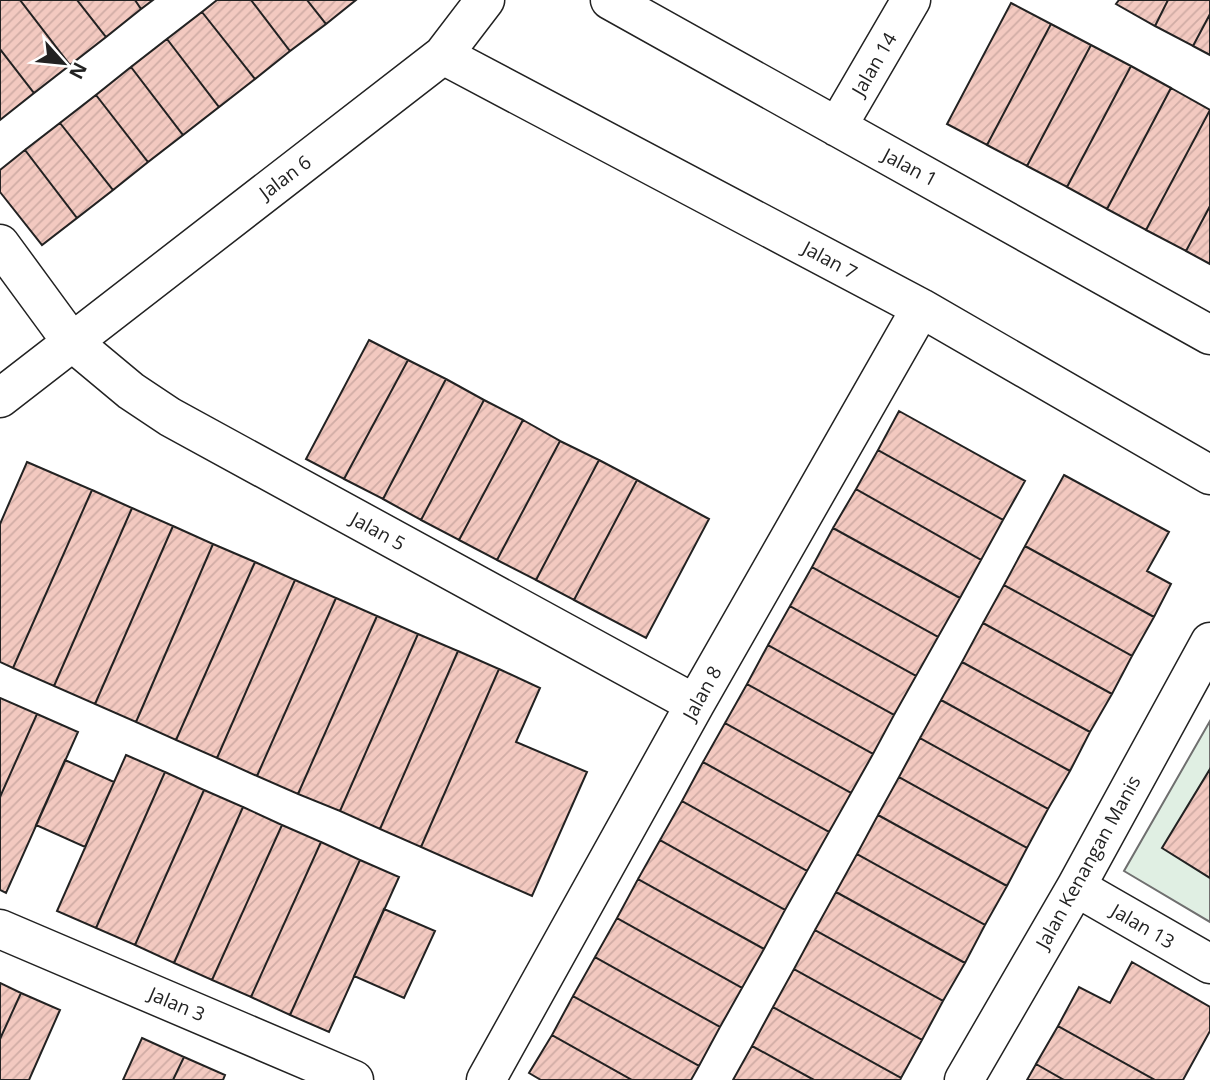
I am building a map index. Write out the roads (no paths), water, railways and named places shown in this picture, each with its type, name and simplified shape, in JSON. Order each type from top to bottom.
[{"type":"street","name":"Jalan 6","points":[[0,398],[443,55],[485,0]]},
{"type":"street","name":"Jalan 1","points":[[610,0],[1210,335]]},
{"type":"street","name":"Jalan 14","points":[[837,127],[911,0]]},
{"type":"street","name":"Jalan 7","points":[[443,55],[921,308],[1210,475]]},
{"type":"street","points":[[0,244],[71,341]]},
{"type":"street","name":"Jalan 8","points":[[486,1080],[695,704],[921,308]]},
{"type":"street","name":"Jalan 5","points":[[71,341],[131,391],[170,417],[695,704]]},
{"type":"street","name":"Jalan Kenangan Manis","points":[[964,1080],[1076,887],[1210,642]]},
{"type":"street","name":"Jalan 13","points":[[1076,887],[1210,964]]},
{"type":"street","name":"Jalan 3","points":[[0,929],[354,1080]]}]
